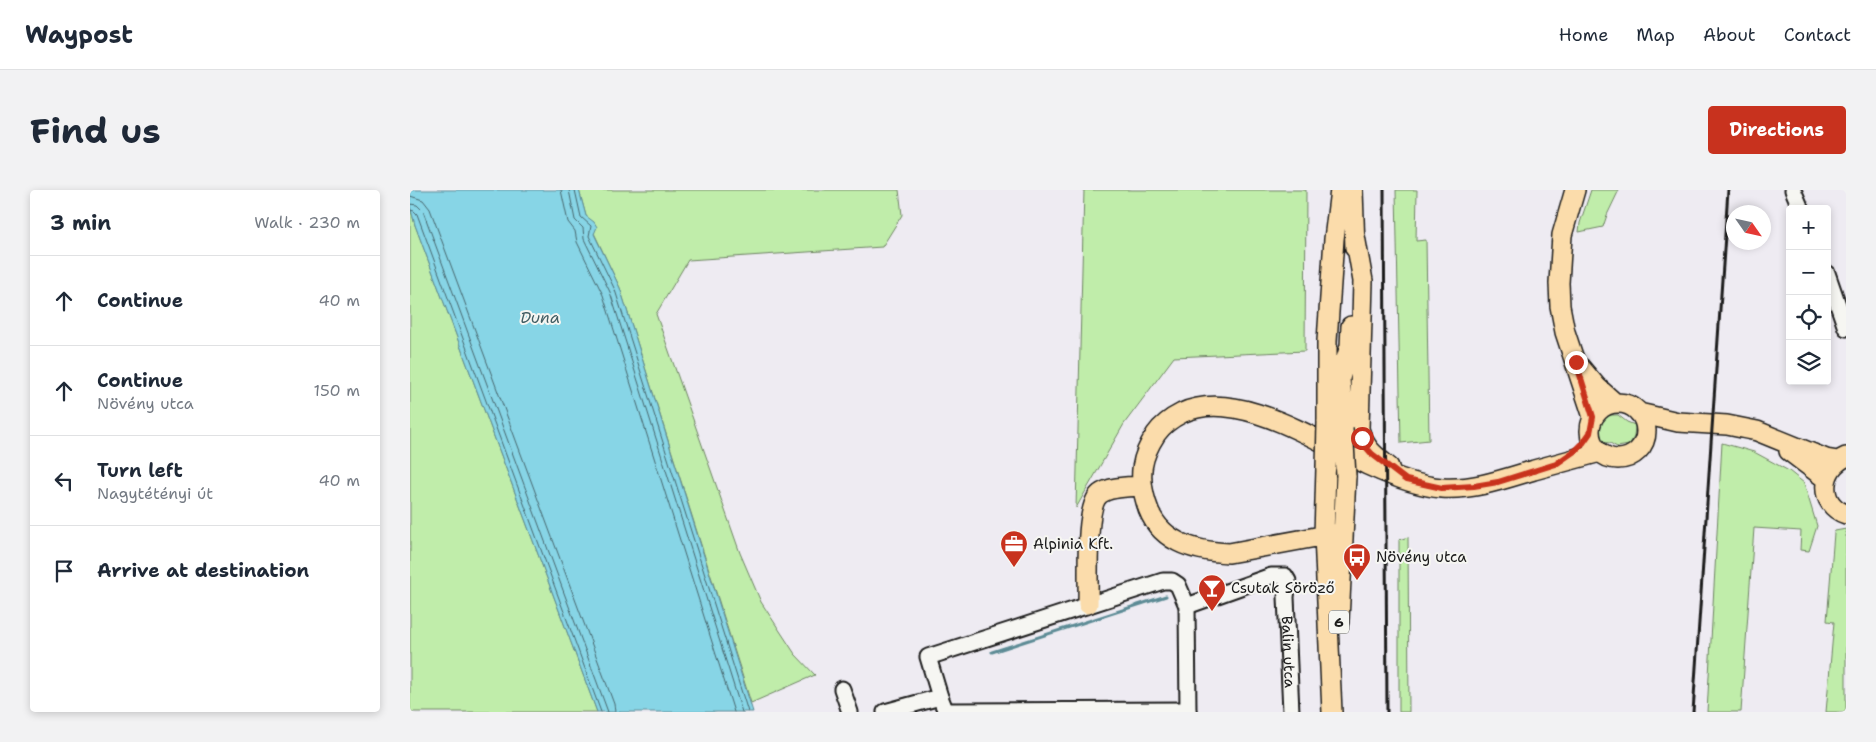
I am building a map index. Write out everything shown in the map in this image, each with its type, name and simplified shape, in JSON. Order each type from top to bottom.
[{"type":"main road","name":"6","points":[[1336,712],[1346,476],[1335,425],[1327,341],[1334,239],[1340,190]]},
{"type":"main road","name":"6","points":[[1332,712],[1324,535],[1326,468],[1335,425],[1340,378],[1350,346],[1355,236],[1353,190]]},
{"type":"main road","points":[[1556,464],[1576,450],[1592,425],[1599,410],[1606,405],[1615,403],[1632,407],[1644,421],[1645,430],[1644,439],[1640,447],[1627,457],[1613,458],[1600,452],[1595,447],[1592,425],[1576,362],[1565,332],[1560,306],[1559,283],[1562,235],[1575,190]]},
{"type":"main road","points":[[1355,236],[1364,281],[1359,429],[1365,446],[1372,454],[1406,480]]},
{"type":"main road","points":[[1576,362],[1597,387],[1615,403]]},
{"type":"main road","points":[[1343,532],[1229,554],[1184,546],[1162,530],[1153,519],[1146,504],[1140,477],[1149,444],[1163,426],[1175,416],[1189,410],[1221,406],[1237,407],[1270,418],[1371,466],[1406,480],[1442,488],[1467,487],[1498,482],[1600,452]]},
{"type":"main road","points":[[1639,413],[1678,422],[1727,424],[1757,431],[1826,459],[1842,459]]},
{"type":"main road","points":[[1644,439],[1660,428],[1678,422]]},
{"type":"main road","points":[[1772,438],[1826,479]]},
{"type":"main road","points":[[1842,459],[1832,466],[1826,479],[1827,494],[1830,503],[1836,509],[1846,514]]},
{"type":"main road","points":[[1088,604],[1090,519],[1095,499],[1100,493],[1108,490],[1142,486]]},
{"type":"street","points":[[1793,190],[1799,205]]},
{"type":"street","points":[[1831,285],[1846,328]]},
{"type":"street","name":"Balin utca","points":[[1187,606],[1271,576],[1285,576],[1288,581],[1286,597],[1291,712]]},
{"type":"street","points":[[1163,581],[1172,581],[1178,585],[1187,606],[1188,711],[946,712],[928,657],[1088,604],[1163,581]]},
{"type":"street","points":[[842,689],[850,712]]},
{"type":"street","points":[[885,712],[940,697]]},
{"type":"green space","points":[[579,190],[899,190],[902,215],[882,247],[688,260],[656,314],[740,553],[761,602],[795,654],[815,675],[751,703],[620,288],[586,216]]},
{"type":"green space","points":[[1084,190],[1306,190],[1305,351],[1174,357],[1124,424],[1076,508]]},
{"type":"green space","points":[[1396,190],[1417,190],[1416,241],[1426,240],[1429,440],[1401,443]]},
{"type":"green space","points":[[1591,190],[1619,190],[1603,227],[1579,232],[1580,223]]},
{"type":"green space","points":[[410,206],[415,225],[597,712],[410,712]]},
{"type":"green space","points":[[1609,415],[1618,415],[1635,425],[1634,437],[1629,445],[1617,447],[1610,443],[1600,442],[1599,426]]},
{"type":"green space","points":[[1722,443],[1754,452],[1789,471],[1804,483],[1817,526],[1809,551],[1800,550],[1801,531],[1754,528],[1741,712],[1707,712]]},
{"type":"green space","points":[[1846,529],[1846,712],[1826,712],[1834,622],[1827,621],[1834,533],[1835,531]]},
{"type":"green space","points":[[1408,537],[1409,712],[1399,712],[1399,540]]},
{"type":"water","name":"Duna","points":[[410,190],[579,190],[586,216],[597,227],[594,234],[620,288],[753,712],[597,712],[415,225],[410,206]]},
{"type":"waterway","points":[[992,652],[1166,596]]},
{"type":"railway","points":[[1384,190],[1387,712]]},
{"type":"railway","points":[[1693,712],[1728,190]]},
{"type":"place","name":"Alpinia Kft.","points":[[1014,568]]},
{"type":"place","name":"Növény utca","points":[[1357,581]]},
{"type":"place","name":"Csutak Söröző","points":[[1212,612]]},
{"type":"route","points":[[1362,438],[1365,446],[1372,454],[1406,480],[1442,488],[1459,488],[1498,482],[1556,464],[1576,450],[1590,433],[1593,417],[1576,362]]}]
